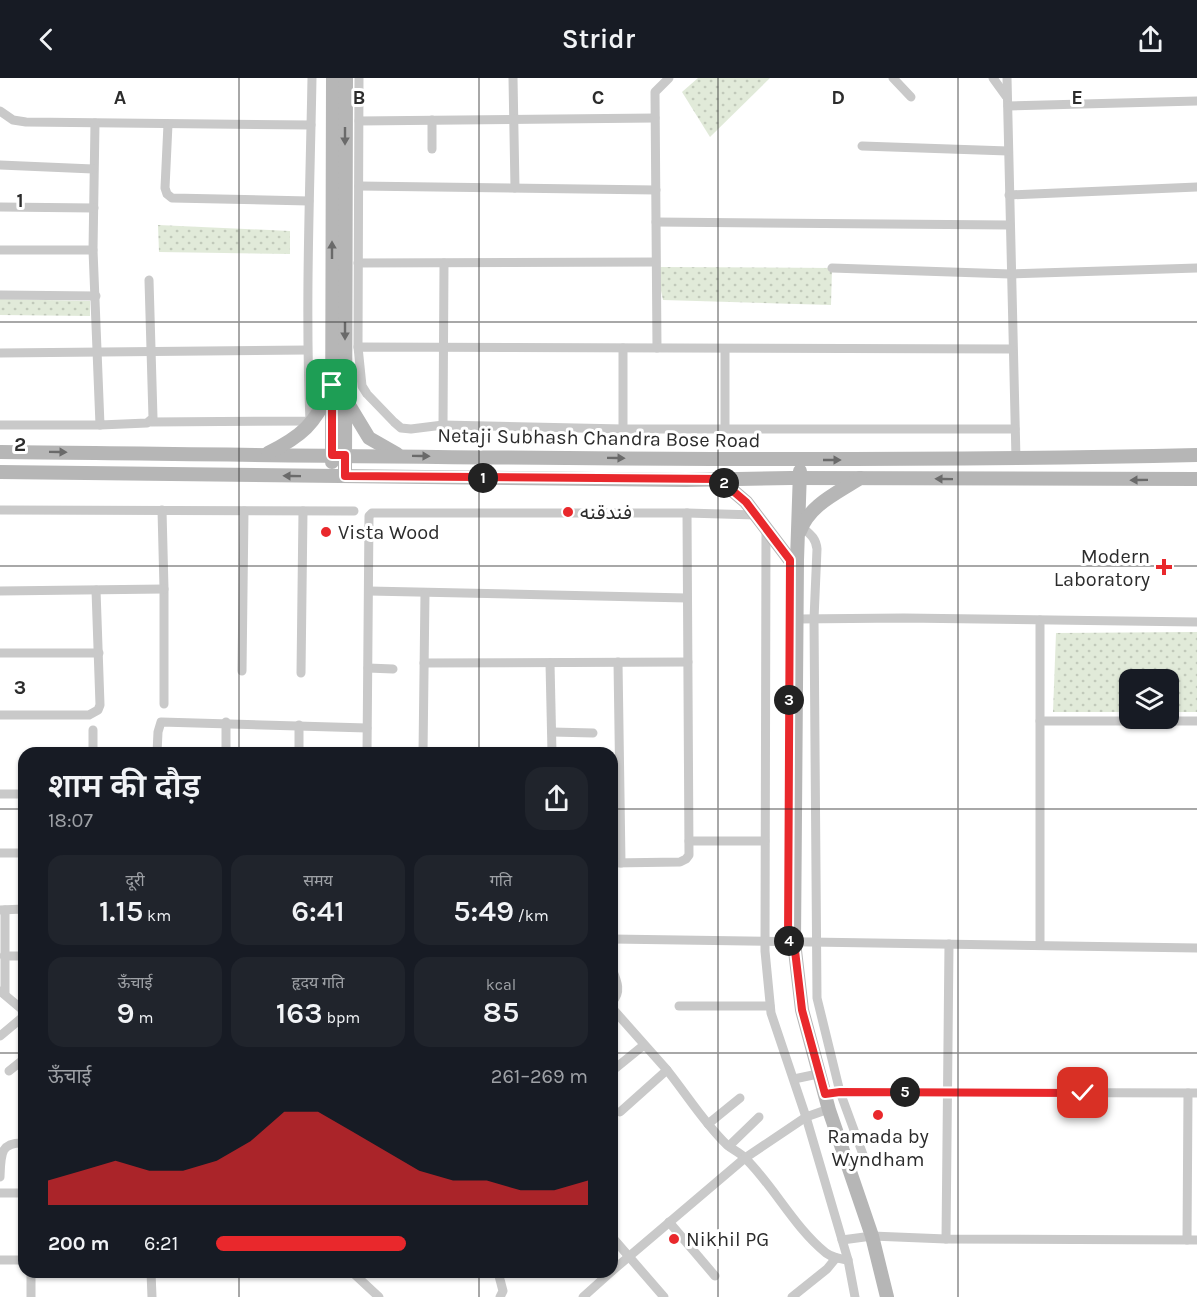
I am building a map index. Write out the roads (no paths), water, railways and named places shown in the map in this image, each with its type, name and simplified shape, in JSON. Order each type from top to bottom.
[{"type":"main road","points":[[333,78],[332,385],[338,476]]},
{"type":"main road","points":[[338,455],[345,399],[346,78]]},
{"type":"main road","points":[[266,454],[285,445],[311,425],[321,410],[332,385]]},
{"type":"main road","points":[[345,399],[369,438],[399,456]]},
{"type":"main road","name":"Netaji Subhash Chandra Bose Road","points":[[0,452],[796,460],[1197,455]]},
{"type":"main road","points":[[796,460],[790,560],[791,941],[795,1012],[822,1112],[869,1236],[880,1297]]},
{"type":"main road","points":[[887,478],[889,460]]},
{"type":"main road","name":"Netaji Subhash Chandra Bose Road","points":[[0,472],[719,479],[1197,479]]},
{"type":"main road","points":[[795,478],[800,533],[796,619],[791,941],[802,1010],[825,1094],[887,1297]]},
{"type":"main road","points":[[800,533],[806,519],[819,505],[860,478]]},
{"type":"main road","points":[[719,479],[738,494],[790,560]]},
{"type":"street","points":[[0,425],[310,421],[307,350],[312,78]]},
{"type":"street","points":[[359,78],[358,347],[362,386],[366,394],[401,428],[443,425],[623,429],[1015,429]]},
{"type":"street","points":[[513,78],[515,188]]},
{"type":"street","points":[[657,348],[655,92],[669,78]]},
{"type":"street","points":[[894,78],[911,97]]},
{"type":"street","points":[[993,78],[1007,101]]},
{"type":"street","points":[[1007,78],[1016,459]]},
{"type":"street","points":[[1007,101],[1197,101]]},
{"type":"street","points":[[2,116],[26,122],[311,125]]},
{"type":"street","points":[[359,121],[655,118]]},
{"type":"street","points":[[432,120],[432,149]]},
{"type":"street","points":[[95,123],[93,250],[99,354],[100,425]]},
{"type":"street","points":[[168,124],[165,188],[167,194],[172,198],[309,201]]},
{"type":"street","points":[[862,146],[1008,151]]},
{"type":"street","points":[[0,165],[93,169]]},
{"type":"street","points":[[359,186],[656,190]]},
{"type":"street","points":[[1009,195],[1197,187]]},
{"type":"street","points":[[0,207],[94,207]]},
{"type":"street","points":[[656,222],[1009,225]]},
{"type":"street","points":[[0,250],[93,250]]},
{"type":"street","points":[[358,263],[656,262]]},
{"type":"street","points":[[443,425],[444,263]]},
{"type":"street","points":[[832,268],[1010,274],[1197,268]]},
{"type":"street","points":[[149,280],[153,418],[151,422]]},
{"type":"street","points":[[0,295],[96,296]]},
{"type":"street","points":[[358,347],[1012,349]]},
{"type":"street","points":[[623,348],[623,429]]},
{"type":"street","points":[[725,349],[725,429]]},
{"type":"street","points":[[0,353],[99,354],[307,350]]},
{"type":"street","points":[[0,510],[354,511]]},
{"type":"street","points":[[162,510],[164,704]]},
{"type":"street","points":[[242,671],[244,511]]},
{"type":"street","points":[[301,673],[303,511]]},
{"type":"street","points":[[367,747],[369,516],[376,511],[756,515]]},
{"type":"street","points":[[618,863],[680,862],[689,855],[687,513]]},
{"type":"street","points":[[766,529],[765,941],[770,1006],[806,1117],[848,1260],[855,1297]]},
{"type":"street","points":[[800,533],[816,542],[814,619],[817,998],[840,1092],[865,1160],[847,1161]]},
{"type":"street","points":[[0,591],[164,589]]},
{"type":"street","points":[[0,715],[89,715],[95,713],[100,705],[96,590]]},
{"type":"street","points":[[369,591],[687,598]]},
{"type":"street","points":[[423,747],[425,593]]},
{"type":"street","points":[[796,619],[1197,622]]},
{"type":"street","points":[[1040,620],[1040,945]]},
{"type":"street","points":[[0,653],[99,653]]},
{"type":"street","points":[[617,747],[618,662]]},
{"type":"street","points":[[424,663],[688,662]]},
{"type":"street","points":[[550,663],[552,747]]},
{"type":"street","points":[[368,668],[393,669]]},
{"type":"street","points":[[1040,721],[1197,722]]},
{"type":"street","points":[[157,747],[161,722],[226,722],[367,728]]},
{"type":"street","points":[[226,722],[226,747]]},
{"type":"street","points":[[298,747],[299,725]]},
{"type":"street","points":[[93,730],[93,747]]},
{"type":"street","points":[[552,732],[593,734]]},
{"type":"street","points":[[0,794],[18,794]]},
{"type":"street","points":[[689,841],[765,841]]},
{"type":"street","points":[[0,853],[18,854]]},
{"type":"street","points":[[18,909],[2,910],[4,956],[2,992],[18,1006]]},
{"type":"street","points":[[618,939],[1197,948]]},
{"type":"street","points":[[946,1239],[949,944]]},
{"type":"street","points":[[4,956],[18,956]]},
{"type":"street","points":[[679,1006],[770,1006]]},
{"type":"street","points":[[618,1015],[667,1070],[708,1124],[729,1146],[745,1158],[801,1227],[828,1255],[848,1260]]},
{"type":"street","points":[[0,1036],[18,1021]]},
{"type":"street","points":[[618,1066],[644,1045]]},
{"type":"street","points":[[9,1071],[18,1064]]},
{"type":"street","points":[[620,1112],[667,1070]]},
{"type":"street","points":[[794,1079],[813,1075]]},
{"type":"street","points":[[825,1094],[840,1092],[1193,1093],[1192,1240],[946,1239],[869,1236],[842,1240]]},
{"type":"street","points":[[708,1124],[740,1098]]},
{"type":"street","points":[[618,1267],[745,1158],[806,1117],[822,1112]]},
{"type":"street","points":[[729,1146],[759,1117]]},
{"type":"street","points":[[0,1177],[1,1150],[4,1145],[18,1143]]},
{"type":"street","points":[[0,1193],[18,1193]]},
{"type":"street","points":[[669,1222],[715,1276]]},
{"type":"street","points":[[618,1244],[664,1297]]},
{"type":"street","points":[[792,1297],[827,1269],[836,1258]]},
{"type":"street","points":[[0,1260],[18,1260]]},
{"type":"street","points":[[31,1278],[31,1297]]},
{"type":"street","points":[[151,1278],[152,1297]]},
{"type":"street","points":[[358,1278],[379,1297]]},
{"type":"street","points":[[500,1278],[503,1291],[500,1297]]},
{"type":"street","points":[[583,1297],[605,1278]]},
{"type":"place","name":"فندقنه","points":[[568,512]]},
{"type":"place","name":"Vista Wood","points":[[326,532]]},
{"type":"place","name":"Modern Laboratory","points":[[1164,567]]},
{"type":"place","name":"Ramada by Wyndham","points":[[878,1115]]},
{"type":"place","name":"Nikhil PG","points":[[674,1239]]}]
